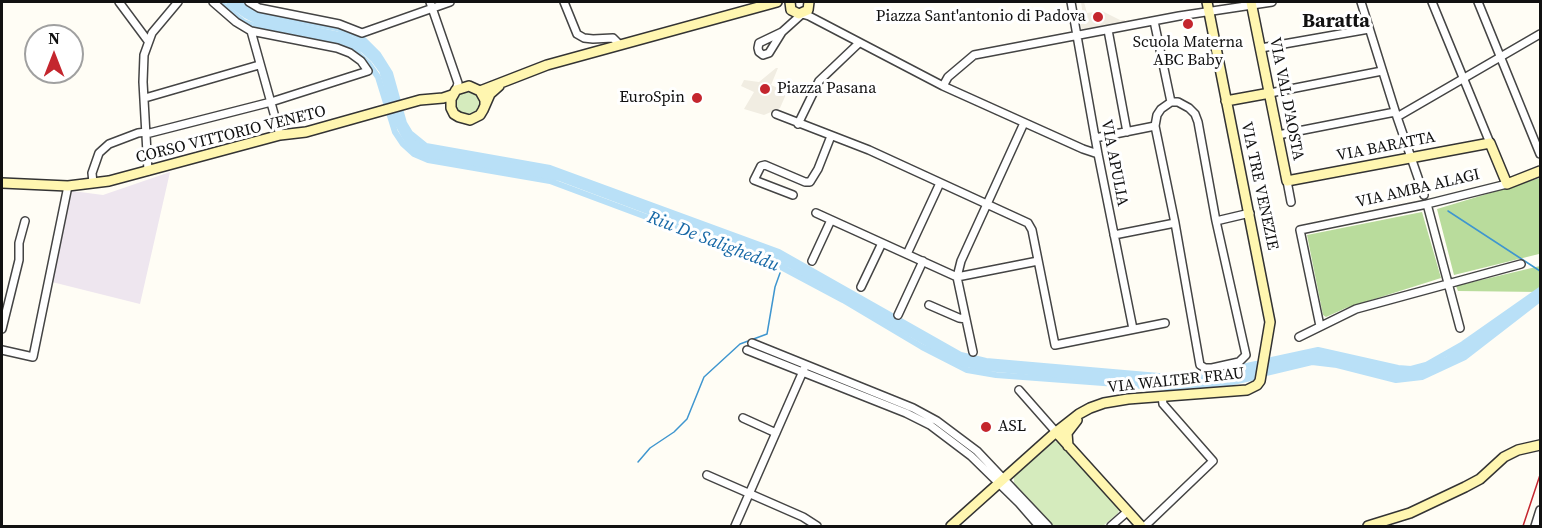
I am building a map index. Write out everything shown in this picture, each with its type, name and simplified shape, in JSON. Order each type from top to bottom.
[{"type":"street","points":[[119,2],[148,41]]},
{"type":"street","points":[[148,171],[144,55],[148,41],[158,24],[178,2]]},
{"type":"street","points":[[93,183],[92,173],[99,153],[109,144],[138,133],[146,133],[271,102],[368,71],[356,57],[337,48],[251,31],[236,22],[213,2]]},
{"type":"street","points":[[249,2],[259,8],[339,24],[362,33],[434,4],[450,2]]},
{"type":"street","points":[[564,2],[577,34],[593,39],[613,38],[619,44]]},
{"type":"street","points":[[480,91],[537,68],[777,2]]},
{"type":"street","name":"VIA APULIA","points":[[1071,2],[1132,329]]},
{"type":"street","points":[[943,86],[948,78],[974,55],[1154,21],[1208,7],[1272,2]]},
{"type":"street","points":[[1360,2],[1424,195]]},
{"type":"street","points":[[1432,2],[1507,183]]},
{"type":"street","points":[[1478,2],[1500,57],[1537,136],[1540,154]]},
{"type":"street","name":"VIA VAL D'AOSTA","points":[[1251,3],[1291,202]]},
{"type":"street","points":[[434,4],[462,80],[480,91],[485,105]]},
{"type":"street","points":[[434,4],[458,83],[451,108]]},
{"type":"street","points":[[761,6],[780,5],[803,8],[859,43],[943,86],[1083,149],[1098,153]]},
{"type":"street","name":"VIA TRE VENEZIE","points":[[1208,7],[1270,322],[1261,377]]},
{"type":"street","points":[[782,32],[767,54],[759,52],[759,44],[782,32],[803,8]]},
{"type":"street","points":[[1154,21],[1171,102]]},
{"type":"street","points":[[1261,48],[1369,29]]},
{"type":"street","points":[[1108,30],[1127,132]]},
{"type":"street","points":[[251,31],[280,135]]},
{"type":"street","points":[[1278,135],[1396,115],[1540,34]]},
{"type":"street","points":[[766,41],[771,48]]},
{"type":"street","points":[[798,124],[819,81],[859,43]]},
{"type":"street","points":[[145,98],[259,65]]},
{"type":"street","points":[[1226,101],[1382,71]]},
{"type":"street","points":[[431,99],[443,102],[459,117],[470,120],[480,115],[490,94],[503,83]]},
{"type":"street","points":[[454,92],[469,86]]},
{"type":"street","name":"CORSO VITTORIO VENETO","points":[[2,183],[68,186],[93,183],[148,171],[280,135],[306,132],[454,92]]},
{"type":"street","points":[[1171,102],[1184,104],[1195,114],[1246,355],[1239,362],[1212,368],[1200,365],[1155,126],[1157,115],[1171,102]]},
{"type":"street","points":[[776,114],[869,150],[1028,223],[1032,230],[1054,345],[1165,323]]},
{"type":"street","points":[[973,352],[957,277],[961,261],[1024,123]]},
{"type":"street","points":[[1095,138],[1155,126]]},
{"type":"street","points":[[792,195],[754,180],[760,166],[765,165],[810,182],[818,169],[831,136]]},
{"type":"street","name":"VIA BARATTA","points":[[1287,181],[1490,143]]},
{"type":"street","name":"VIA AMBA ALAGI","points":[[1320,326],[1300,230],[1427,204],[1507,183],[1540,171]]},
{"type":"street","points":[[907,254],[940,183]]},
{"type":"street","points":[[2,350],[33,357],[68,186]]},
{"type":"street","points":[[1427,204],[1460,328]]},
{"type":"street","points":[[816,213],[957,277],[1038,261]]},
{"type":"street","points":[[1216,221],[1250,213]]},
{"type":"street","points":[[812,261],[831,220]]},
{"type":"street","points":[[2,329],[19,260],[19,243],[25,221]]},
{"type":"street","points":[[1114,235],[1175,223]]},
{"type":"street","points":[[861,287],[882,243]]},
{"type":"street","points":[[898,315],[923,261]]},
{"type":"street","points":[[1299,337],[1356,309],[1521,264]]},
{"type":"street","points":[[929,305],[958,318],[966,319]]},
{"type":"street","points":[[750,346],[805,368],[930,425],[1001,480],[1048,526]]},
{"type":"street","points":[[735,526],[805,368]]},
{"type":"street","name":"VIA WALTER FRAU","points":[[951,526],[1056,432],[1078,414],[1090,408],[1116,401],[1247,390],[1257,385],[1261,377]]},
{"type":"street","points":[[1018,390],[1126,512],[1143,526],[1213,461],[1162,404],[1162,397]]},
{"type":"street","name":"VIA WALTER FRAU","points":[[1068,446],[1067,433],[1090,408]]},
{"type":"street","points":[[743,418],[776,433]]},
{"type":"street","points":[[1368,526],[1402,516],[1465,487],[1480,478],[1504,457],[1518,450],[1540,445]]},
{"type":"street","points":[[707,475],[803,517],[817,526]]},
{"type":"street","points":[[1001,480],[1040,526]]},
{"type":"street","points":[[1535,526],[1540,510]]},
{"type":"street","points":[[1111,526],[1126,512]]},
{"type":"shaded area","name":"Piazza Sant'antonio di Padova","points":[[1081,2],[1084,2],[1087,13],[1102,11],[1120,20],[1125,20],[1125,24],[1082,32]]},
{"type":"shaded area","name":"Piazza Pasana","points":[[778,68],[771,85],[787,92],[780,108],[764,115],[744,109],[754,92],[741,86],[744,80],[759,82]]},
{"type":"shaded area","points":[[170,172],[140,304],[48,281],[65,190],[103,195]]},
{"type":"green space","points":[[468,90],[477,94],[481,103],[477,112],[468,116],[459,112],[455,103],[459,94]]},
{"type":"green space","points":[[1540,178],[1540,256],[1539,254],[1454,275],[1437,209]]},
{"type":"green space","points":[[1422,212],[1441,278],[1346,308],[1326,317],[1323,315],[1307,235]]},
{"type":"green space","points":[[1540,266],[1540,292],[1458,291],[1456,286]]},
{"type":"green space","points":[[1054,441],[1060,443],[1119,510],[1103,526],[1053,526],[1014,483],[1014,477]]},
{"type":"waterway","name":"Riu De Saligheddu","points":[[219,2],[244,22],[262,29],[328,40],[346,46],[357,53],[378,77],[395,132],[414,154],[428,160],[550,181],[783,268],[967,370],[996,375],[1184,389],[1202,389],[1255,377],[1256,364],[1182,378],[986,361],[961,355],[779,252],[550,168],[426,146],[410,133],[404,123],[390,73],[378,54],[364,40],[336,28],[263,14],[240,2]]},
{"type":"waterway","name":"Riu De Saligheddu","points":[[231,2],[261,21],[344,38],[364,48],[384,70],[398,120],[405,133],[412,144],[424,152],[560,176],[771,255],[792,264],[962,361],[986,366],[1181,384],[1198,383],[1315,357],[1338,359],[1392,374],[1415,374],[1447,362],[1540,295]]},
{"type":"waterway","points":[[1448,211],[1540,271]]},
{"type":"waterway","name":"Riu De Saligheddu","points":[[788,266],[792,264]]},
{"type":"waterway","points":[[638,462],[650,448],[674,432],[687,419],[704,377],[740,344],[767,334],[775,287],[780,273]]},
{"type":"waterway","name":"Riu De Saligheddu","points":[[1540,290],[1463,344],[1426,365],[1411,369],[1398,368],[1318,350],[1267,361],[1266,373],[1312,362],[1337,365],[1396,380],[1422,377],[1465,357],[1540,299]]},
{"type":"railway","points":[[1523,526],[1540,475]]},
{"type":"place","name":"Piazza Sant'antonio di Padova","points":[[1098,17]]},
{"type":"place","name":"Scuola Materna ABC Baby","points":[[1188,24]]},
{"type":"place","name":"Piazza Pasana","points":[[765,89]]},
{"type":"place","name":"EuroSpin","points":[[697,98]]},
{"type":"place","name":"ASL","points":[[986,427]]},
{"type":"district","name":"Baratta","points":[[1336,22]]}]
